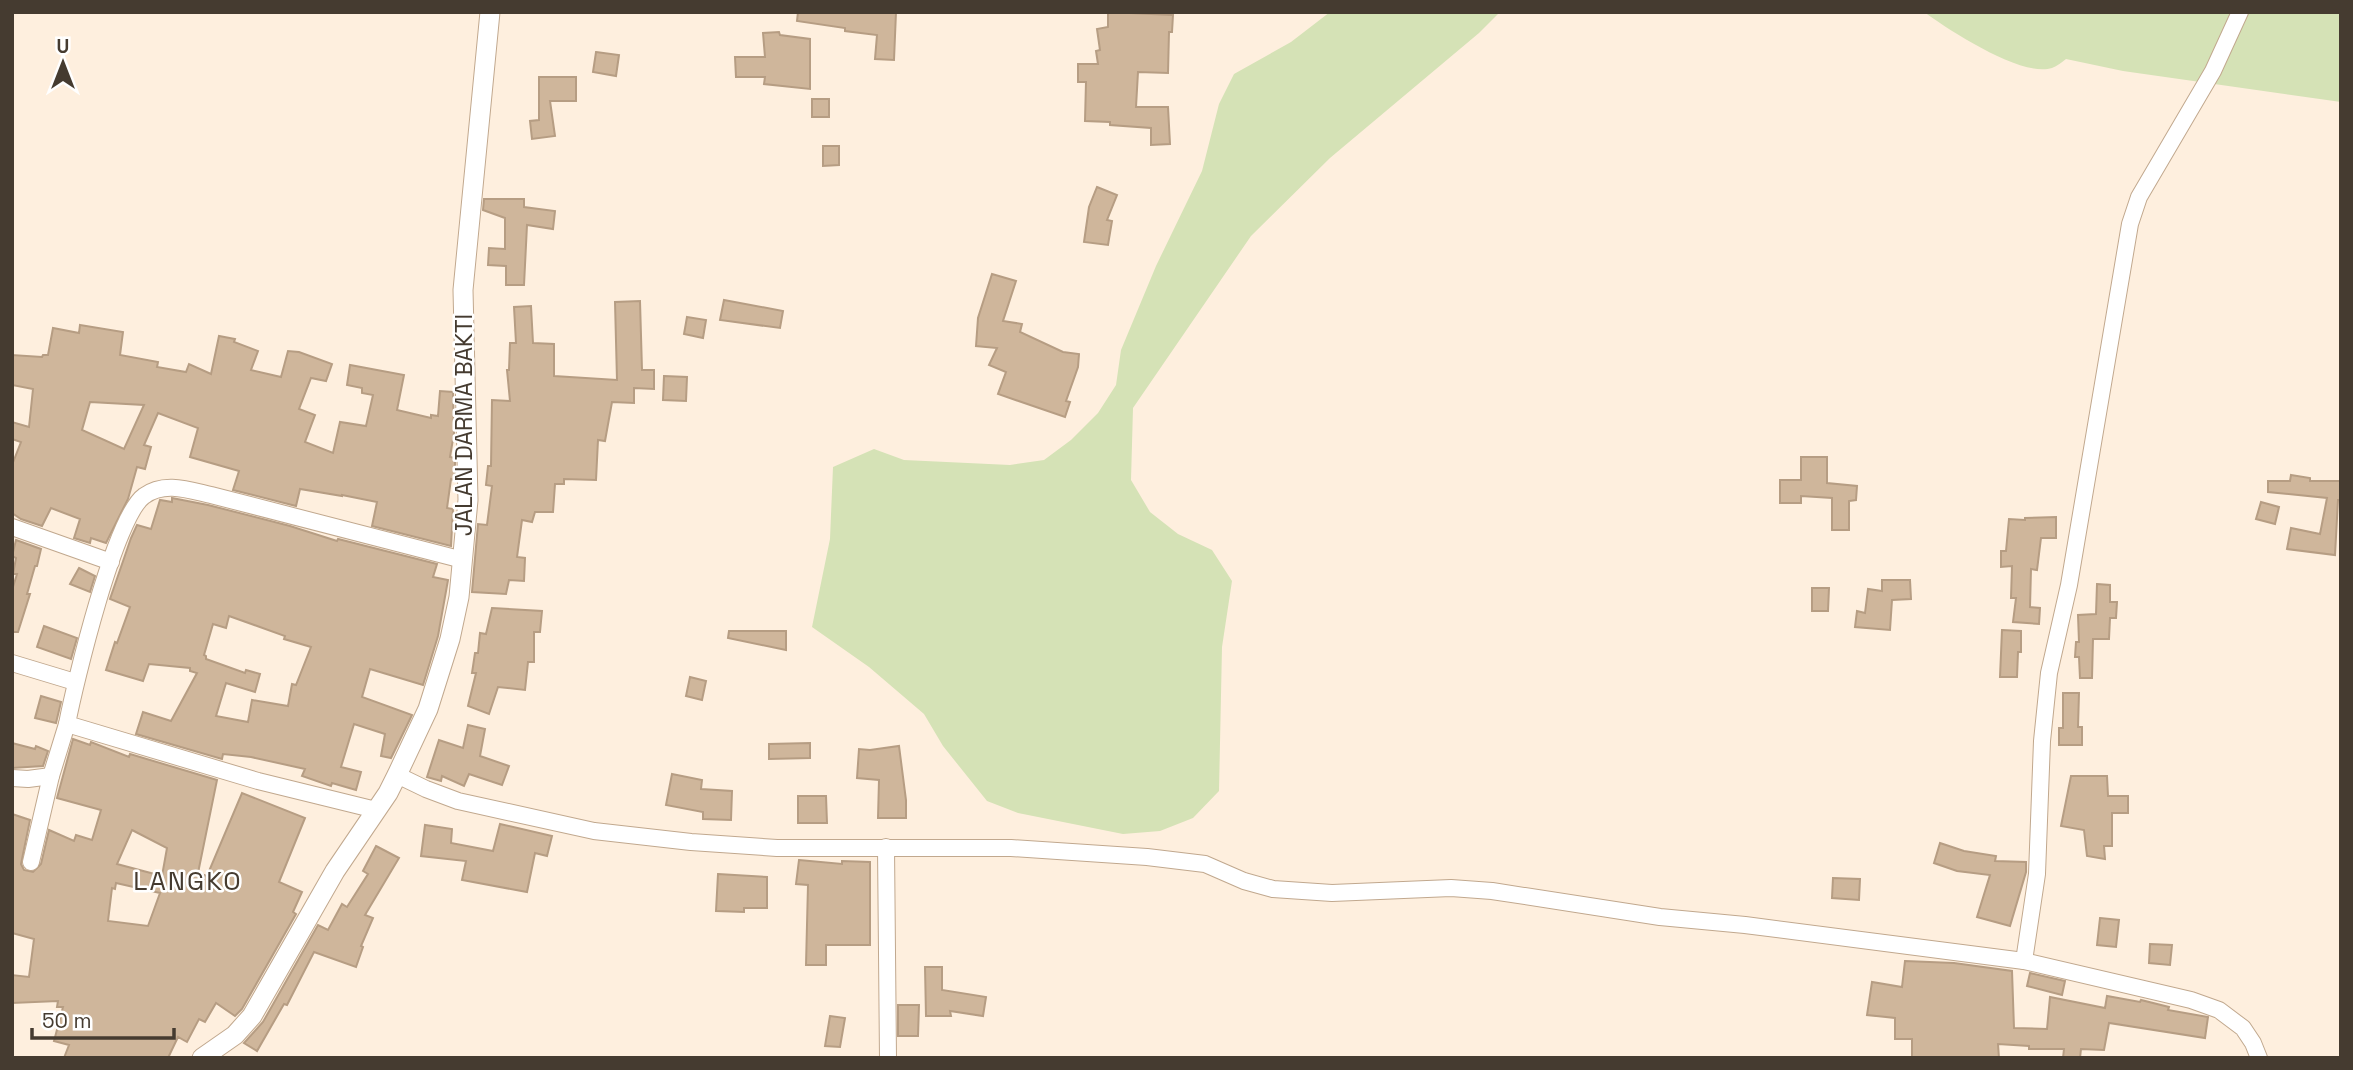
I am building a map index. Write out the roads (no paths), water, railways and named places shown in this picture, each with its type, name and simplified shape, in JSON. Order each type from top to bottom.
[{"type":"street","name":"JALAN DARMA BAKTI","points":[[202,1058],[235,1035],[252,1016],[335,871],[397,775],[419,731],[436,687],[459,597],[463,559],[468,464],[463,290],[490,12]]},
{"type":"street","points":[[2024,961],[2037,874],[2042,741],[2049,674],[2069,585],[2130,225],[2139,197],[2213,71],[2240,12]]},
{"type":"street","points":[[31,862],[51,776],[67,724],[75,682],[111,562],[127,518],[142,496],[162,487],[174,487],[463,559]]},
{"type":"street","points":[[12,527],[111,562]]},
{"type":"street","points":[[12,663],[75,682]]},
{"type":"street","points":[[67,724],[258,781],[376,810]]},
{"type":"street","points":[[397,775],[458,801],[594,831],[777,848],[1011,848],[1172,859],[1205,864],[1244,881],[1273,889],[1332,893],[1451,888],[1492,891],[1660,917],[1759,926],[2024,961],[2191,1000],[2219,1010],[2243,1028],[2259,1058]]},
{"type":"street","points":[[12,778],[51,776]]},
{"type":"street","points":[[886,847],[888,1058]]},
{"type":"district","name":"LANGKO","points":[[188,881]]}]
